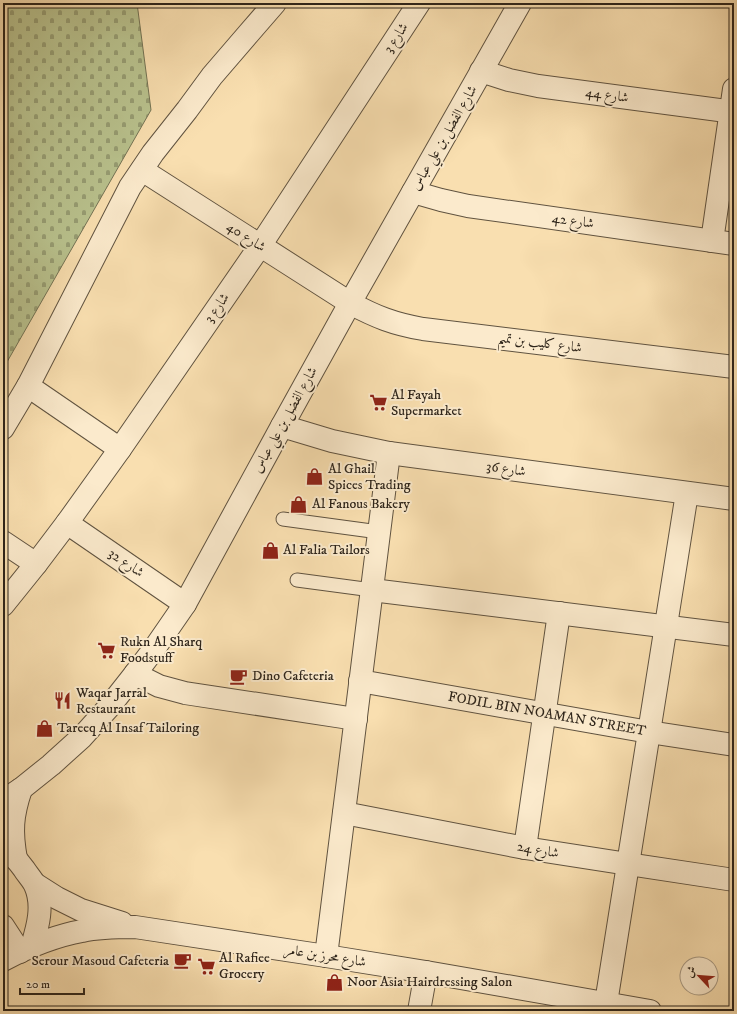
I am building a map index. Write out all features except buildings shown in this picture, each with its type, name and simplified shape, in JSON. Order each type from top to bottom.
[{"type":"street","points":[[3,428],[28,386],[130,187],[212,76],[275,3]]},
{"type":"street","name":"شارع 3","points":[[3,605],[67,523],[120,449],[260,246],[419,3]]},
{"type":"street","name":"شارع الفضل بن علي عباس","points":[[12,795],[51,765],[82,737],[109,707],[135,674],[185,604],[350,303],[520,3]]},
{"type":"street","name":"شارع 44","points":[[481,72],[538,86],[732,112]]},
{"type":"street","points":[[712,241],[732,112],[734,89]]},
{"type":"street","name":"شارع 40","points":[[142,170],[350,303]]},
{"type":"street","name":"شارع 42","points":[[413,192],[441,200],[476,207],[734,244]]},
{"type":"street","name":"شارع كليب بن تميم","points":[[350,303],[367,313],[404,326],[734,367]]},
{"type":"street","points":[[28,386],[120,449]]},
{"type":"street","name":"شارع 36","points":[[282,426],[332,441],[389,453],[734,499]]},
{"type":"street","points":[[326,956],[389,453]]},
{"type":"street","points":[[606,1003],[687,493]]},
{"type":"street","name":"شارع 32","points":[[67,523],[185,604]]},
{"type":"street","points":[[3,542],[36,564]]},
{"type":"street","points":[[372,590],[734,635]]},
{"type":"street","points":[[526,848],[559,613]]},
{"type":"street","points":[[135,674],[159,686],[185,693],[356,719]]},
{"type":"street","name":"FODIL BIN NOAMAN STREET","points":[[360,681],[734,746]]},
{"type":"street","points":[[12,795],[15,806],[12,824],[13,841],[10,852],[35,884],[57,898],[81,910],[135,927]]},
{"type":"street","name":"شارع 24","points":[[344,813],[526,848],[734,880]]},
{"type":"street","points":[[3,926],[18,953],[37,928],[40,914],[39,899],[35,884]]},
{"type":"street","name":"شارع محرز بن عامر","points":[[18,953],[57,937],[82,930],[109,927],[135,927],[426,972],[650,1011]]},
{"type":"street","points":[[419,1011],[426,972]]},
{"type":"lane","points":[[283,519],[379,532]]},
{"type":"lane","points":[[297,580],[372,590]]},
{"type":"green space","points":[[3,3],[137,3],[151,110],[3,369]]},
{"type":"place","name":"Al Fayah Supermarket","points":[[378,403]]},
{"type":"place","name":"Al Ghail Spices Trading","points":[[315,477]]},
{"type":"place","name":"Al Fanous Bakery","points":[[299,504]]},
{"type":"place","name":"Al Falia Tailors","points":[[270,550]]},
{"type":"place","name":"Rukn Al Sharq Foodstuff","points":[[107,650]]},
{"type":"place","name":"Dino Cafeteria","points":[[239,676]]},
{"type":"place","name":"Waqar Jarral Restaurant","points":[[63,701]]},
{"type":"place","name":"Tareeq Al Insaf Tailoring","points":[[44,728]]},
{"type":"place","name":"Serour Masoud Cafeteria","points":[[182,961]]},
{"type":"place","name":"Al Rafiee Grocery","points":[[206,966]]},
{"type":"place","name":"Noor Asia Hairdressing Salon","points":[[334,982]]}]
